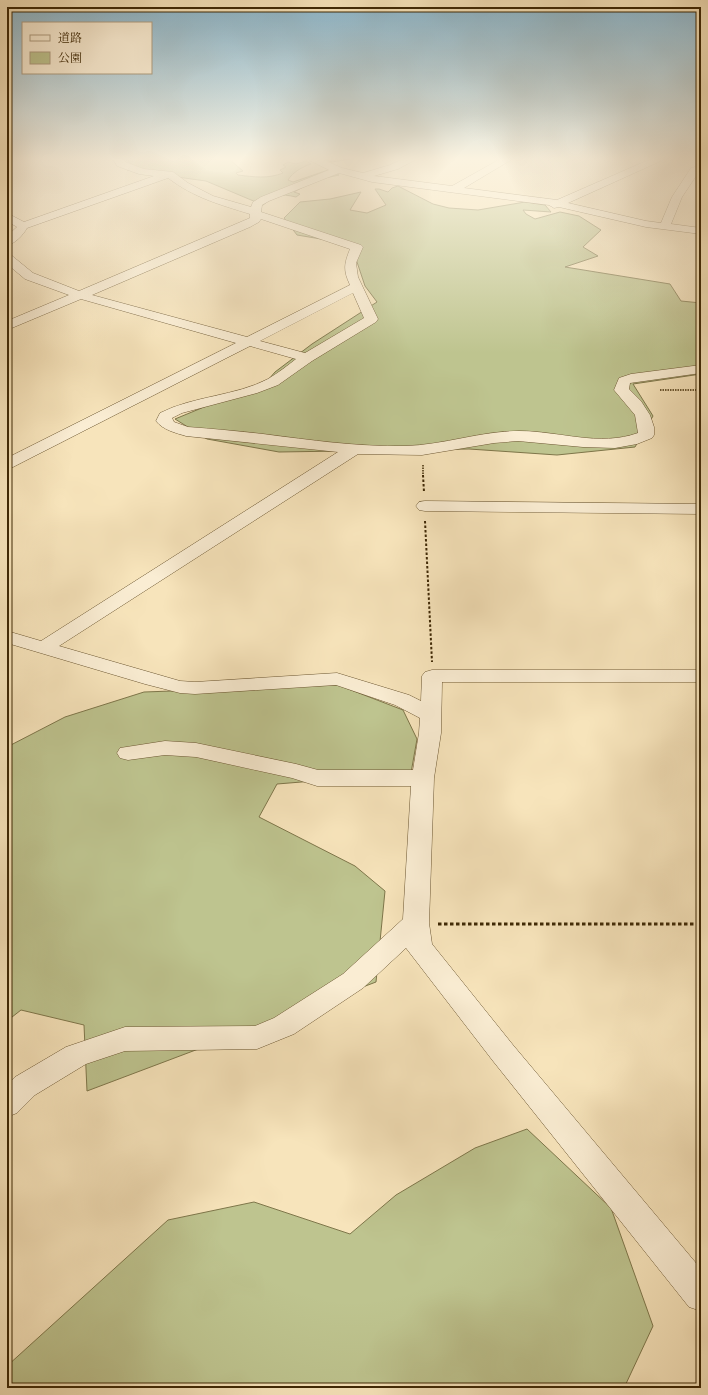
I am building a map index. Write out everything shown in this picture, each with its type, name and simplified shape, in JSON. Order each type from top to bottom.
[{"type":"street","points":[[18,223],[23,226]]},
{"type":"street","points":[[7,242],[20,231],[23,226],[31,223]]},
{"type":"street","points":[[7,326],[249,223]]},
{"type":"street","points":[[286,223],[357,247],[350,263],[352,277],[371,319],[307,358],[273,382],[252,390],[177,410],[165,416],[164,421],[169,425],[186,430],[354,450],[422,450],[501,437],[519,436],[595,443],[622,443],[637,440],[646,435],[647,425],[641,410],[621,390],[624,381],[632,378],[701,369]]},
{"type":"street","points":[[633,223],[667,233],[695,230]]},
{"type":"street","points":[[667,233],[668,223]]},
{"type":"street","points":[[7,258],[29,276],[79,295],[307,358]]},
{"type":"street","points":[[7,270],[20,269]]},
{"type":"street","points":[[7,464],[356,287]]},
{"type":"street","points":[[43,648],[354,450]]},
{"type":"street","points":[[425,506],[701,509]]},
{"type":"street","points":[[7,637],[180,687],[195,688],[337,679],[402,700],[430,714]]},
{"type":"street","points":[[701,676],[432,676],[430,733],[422,778],[416,924],[419,947],[503,1053],[701,1294]]},
{"type":"street","points":[[128,753],[164,748],[196,750],[296,771],[317,778],[422,778]]},
{"type":"street","points":[[7,1104],[25,1086],[76,1055],[125,1039],[257,1037],[284,1026],[353,981],[416,924]]},
{"type":"path","points":[[422,450],[432,676]]},
{"type":"path","points":[[416,924],[701,924]]},
{"type":"green space","points":[[288,223],[590,223],[601,230],[583,247],[598,256],[565,267],[670,284],[681,301],[701,303],[701,374],[633,384],[653,416],[635,447],[557,455],[469,449],[279,452],[207,439],[175,419],[221,400],[261,388],[275,372],[312,344],[377,302],[365,286],[351,244],[297,235]]},
{"type":"green space","points":[[338,685],[403,710],[417,739],[411,773],[277,784],[259,817],[355,866],[385,891],[376,982],[87,1091],[84,1025],[21,1010],[7,1021],[7,747],[65,717],[144,692]]},
{"type":"green space","points":[[527,1129],[611,1208],[653,1326],[624,1388],[7,1388],[7,1366],[168,1220],[254,1202],[350,1234],[396,1195],[475,1148]]}]
